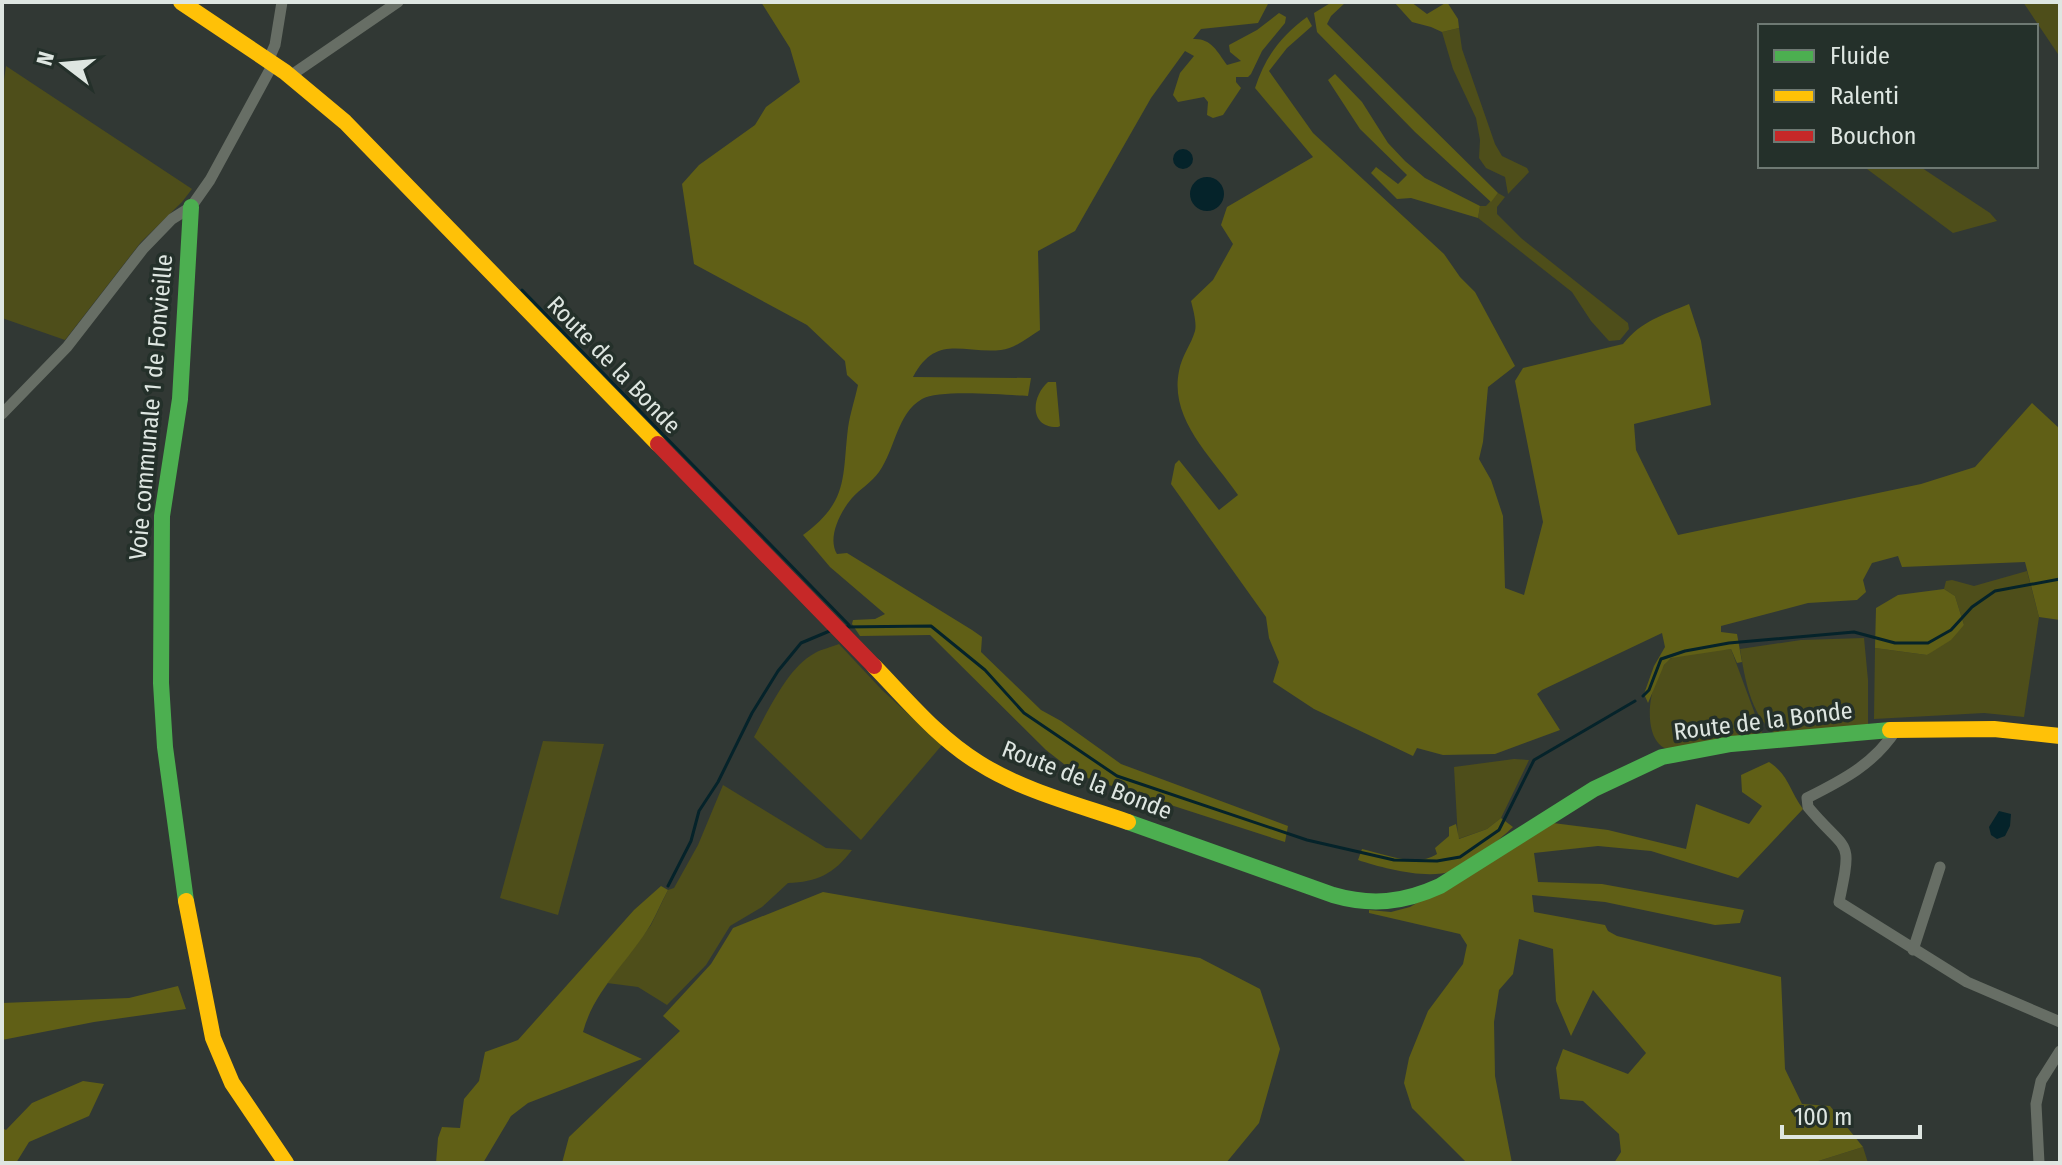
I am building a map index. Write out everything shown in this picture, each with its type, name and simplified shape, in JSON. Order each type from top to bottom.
[{"type":"main road","name":"Route de la Bonde","points":[[181,2],[279,68],[345,122],[943,737],[980,764],[1039,790],[1314,889],[1362,902],[1390,903],[1425,893],[1458,876],[1624,773],[1662,758],[1698,749],[1896,730],[1984,727],[2060,736]]},
{"type":"main road","name":"Voie communale 1 de Fonvieille","points":[[191,207],[180,399],[162,516],[161,683],[165,747],[183,888],[213,1038],[232,1083],[286,1163]]},
{"type":"street","points":[[279,68],[275,45],[282,2]]},
{"type":"street","points":[[2,414],[67,347],[143,249],[172,219],[191,207],[279,68],[398,2]]},
{"type":"street","points":[[1896,730],[1884,748],[1865,766],[1807,798],[1808,807],[1838,837],[1847,851],[1839,902],[1967,982],[2060,1022]]},
{"type":"street","points":[[1913,950],[1940,867]]},
{"type":"street","points":[[2039,1163],[2038,1092],[2041,1081],[2060,1051]]},
{"type":"shaded area","points":[[761,2],[1269,2],[1258,23],[1201,29],[1193,39],[1209,43],[1227,65],[1241,61],[1230,52],[1229,45],[1257,30],[1279,13],[1286,17],[1285,23],[1262,51],[1251,74],[1236,77],[1241,88],[1223,115],[1213,118],[1207,115],[1208,102],[1204,97],[1178,102],[1173,95],[1180,73],[1194,56],[1185,51],[1151,98],[1075,231],[1038,251],[1040,330],[1006,349],[941,350],[922,363],[913,377],[1031,378],[1028,396],[957,393],[922,399],[907,413],[879,472],[843,510],[833,540],[837,554],[847,553],[982,637],[981,652],[1041,710],[1121,764],[1288,826],[1285,842],[1078,775],[1046,750],[930,635],[860,636],[852,624],[853,620],[875,619],[885,614],[830,567],[803,535],[829,511],[836,499],[858,385],[847,375],[845,361],[807,325],[694,264],[682,184],[699,165],[755,125],[766,107],[800,82],[790,48]]},
{"type":"shaded area","points":[[1332,2],[1346,2],[1327,24],[1498,193],[1491,202],[1415,132],[1317,32],[1314,13]]},
{"type":"shaded area","points":[[1394,2],[1411,2],[1427,14],[1447,2],[1458,19],[1459,28],[1442,32],[1412,22]]},
{"type":"shaded area","points":[[2023,2],[2060,2],[2060,57],[2038,24]]},
{"type":"shaded area","points":[[1307,17],[1312,26],[1287,48],[1269,71],[1313,133],[1444,254],[1475,292],[1515,366],[1488,387],[1479,459],[1491,480],[1503,516],[1505,588],[1524,595],[1543,522],[1515,381],[1523,368],[1623,344],[1645,324],[1689,304],[1701,341],[1711,405],[1634,424],[1636,450],[1678,535],[1921,484],[1975,467],[2032,403],[2060,429],[2060,620],[2039,617],[2025,562],[1902,567],[1898,556],[1872,563],[1863,580],[1866,592],[1857,600],[1808,603],[1721,626],[1721,632],[1737,634],[1742,662],[1737,663],[1731,649],[1671,658],[1664,665],[1648,703],[1644,694],[1665,647],[1662,633],[1542,690],[1537,694],[1560,730],[1495,754],[1443,755],[1417,748],[1413,756],[1314,709],[1273,682],[1279,662],[1269,638],[1266,617],[1171,484],[1175,464],[1179,460],[1219,510],[1238,495],[1195,438],[1187,422],[1180,406],[1179,371],[1195,331],[1191,301],[1213,280],[1233,244],[1221,225],[1227,207],[1313,157],[1255,88],[1275,48]]},
{"type":"shaded area","points":[[1459,28],[1462,49],[1495,144],[1502,156],[1527,168],[1529,172],[1508,194],[1505,177],[1486,168],[1479,158],[1476,118],[1453,69],[1442,32]]},
{"type":"shaded area","points":[[6,66],[192,189],[141,242],[65,340],[2,318],[2,94]]},
{"type":"shaded area","points":[[1335,74],[1362,102],[1388,143],[1405,161],[1425,178],[1480,206],[1478,218],[1411,198],[1397,199],[1371,173],[1376,167],[1398,184],[1407,175],[1360,129],[1328,80]]},
{"type":"shaded area","points":[[1866,168],[1922,168],[1990,213],[1997,221],[1953,233]]},
{"type":"shaded area","points":[[1498,193],[1505,197],[1497,207],[1497,214],[1521,238],[1628,323],[1629,329],[1620,340],[1609,341],[1572,292],[1478,218],[1480,206],[1486,206]]},
{"type":"shaded area","points":[[1048,382],[1056,382],[1058,427],[1042,422],[1036,410],[1038,396]]},
{"type":"shaded area","points":[[2027,571],[2039,617],[2024,717],[1984,713],[1874,719],[1875,648],[1927,655],[1964,625],[1955,596],[1944,589],[1946,581],[1974,586]]},
{"type":"shaded area","points":[[1944,589],[1955,596],[1964,625],[1951,640],[1927,655],[1875,648],[1876,608],[1898,595]]},
{"type":"shaded area","points":[[1864,638],[1868,724],[1774,733],[1766,725],[1750,695],[1740,649],[1801,640]]},
{"type":"shaded area","points":[[839,644],[882,690],[942,745],[861,840],[754,737],[796,668],[815,653]]},
{"type":"shaded area","points":[[1731,649],[1762,733],[1670,750],[1660,745],[1650,723],[1650,708],[1662,668],[1669,660],[1682,654]]},
{"type":"shaded area","points":[[543,741],[604,744],[558,915],[500,898]]},
{"type":"shaded area","points":[[1529,760],[1501,818],[1487,829],[1458,839],[1454,767]]},
{"type":"shaded area","points":[[1769,762],[1785,778],[1803,809],[1738,878],[1651,851],[1598,846],[1534,853],[1538,882],[1602,884],[1744,910],[1740,923],[1715,925],[1605,902],[1532,895],[1534,912],[1605,925],[1617,936],[1781,977],[1785,1069],[1802,1104],[1830,1106],[1863,1147],[1812,1163],[1614,1163],[1621,1152],[1619,1134],[1583,1101],[1560,1099],[1556,1068],[1563,1049],[1628,1074],[1646,1053],[1593,990],[1571,1036],[1556,1001],[1553,949],[1519,939],[1513,974],[1499,990],[1494,1022],[1495,1076],[1512,1163],[1467,1163],[1412,1108],[1404,1083],[1409,1058],[1428,1011],[1463,964],[1467,945],[1460,934],[1369,913],[1369,910],[1391,912],[1410,907],[1553,823],[1608,830],[1686,849],[1696,804],[1749,824],[1762,806],[1742,792],[1741,775]]},
{"type":"shaded area","points":[[723,785],[826,848],[852,850],[831,871],[808,881],[788,883],[762,907],[730,926],[706,965],[667,1005],[638,987],[607,983],[651,925],[668,890],[674,888],[698,845]]},
{"type":"shaded area","points":[[1501,818],[1513,827],[1476,858],[1452,871],[1418,874],[1358,860],[1362,849],[1400,859],[1429,858],[1437,854],[1435,848],[1449,836],[1449,827],[1456,824],[1459,839],[1487,829]]},
{"type":"shaded area","points":[[661,886],[668,890],[651,924],[595,1003],[583,1032],[642,1059],[528,1103],[511,1116],[483,1163],[436,1163],[442,1127],[460,1128],[464,1099],[479,1081],[485,1052],[518,1040],[634,910]]},
{"type":"shaded area","points":[[823,892],[1200,958],[1260,989],[1280,1049],[1259,1123],[1226,1163],[562,1163],[569,1137],[680,1031],[663,1016],[711,964],[733,928]]},
{"type":"shaded area","points":[[178,986],[186,1009],[94,1022],[2,1040],[2,1003],[129,998]]},
{"type":"shaded area","points":[[83,1081],[104,1084],[89,1116],[29,1142],[16,1163],[2,1163],[2,1128],[6,1130],[32,1103]]},
{"type":"shaded area","points":[[1863,1147],[1868,1163],[1812,1163]]},
{"type":"water","points":[[1183,149],[1190,152],[1193,159],[1190,166],[1183,169],[1176,166],[1173,159],[1176,152]]},
{"type":"water","points":[[1207,177],[1219,182],[1224,194],[1219,206],[1207,211],[1195,206],[1190,194],[1195,182]]},
{"type":"water","points":[[1999,811],[2011,814],[2005,836],[1997,839],[1991,835],[1989,827]]},
{"type":"waterway","points":[[522,290],[849,625]]},
{"type":"waterway","points":[[1643,696],[1649,690],[1661,659],[1685,651],[1729,643],[1854,632],[1895,643],[1928,643],[1951,630],[1972,607],[1995,591],[2060,579]]},
{"type":"waterway","points":[[843,627],[931,626],[985,670],[1024,713],[1117,776],[1307,840],[1394,860],[1437,861],[1460,857],[1499,830],[1534,760],[1635,701]]},
{"type":"waterway","points":[[668,886],[691,841],[699,811],[778,671],[801,643],[832,630]]},
{"type":"traffic: fast","points":[[186,901],[165,747],[161,683],[162,516],[180,399],[191,207]]},
{"type":"traffic: fast","points":[[1128,822],[1333,895],[1361,901],[1387,901],[1440,886],[1594,789],[1662,757],[1731,744],[1890,730]]},
{"type":"traffic: slow","points":[[181,2],[285,72],[345,122],[658,444]]},
{"type":"traffic: slow","points":[[874,666],[936,730],[979,763],[1033,789],[1128,822]]},
{"type":"traffic: slow","points":[[1890,730],[1994,729],[2060,736]]},
{"type":"traffic: slow","points":[[186,901],[213,1038],[232,1083],[286,1163]]},
{"type":"traffic: jam","points":[[658,444],[874,666]]}]
